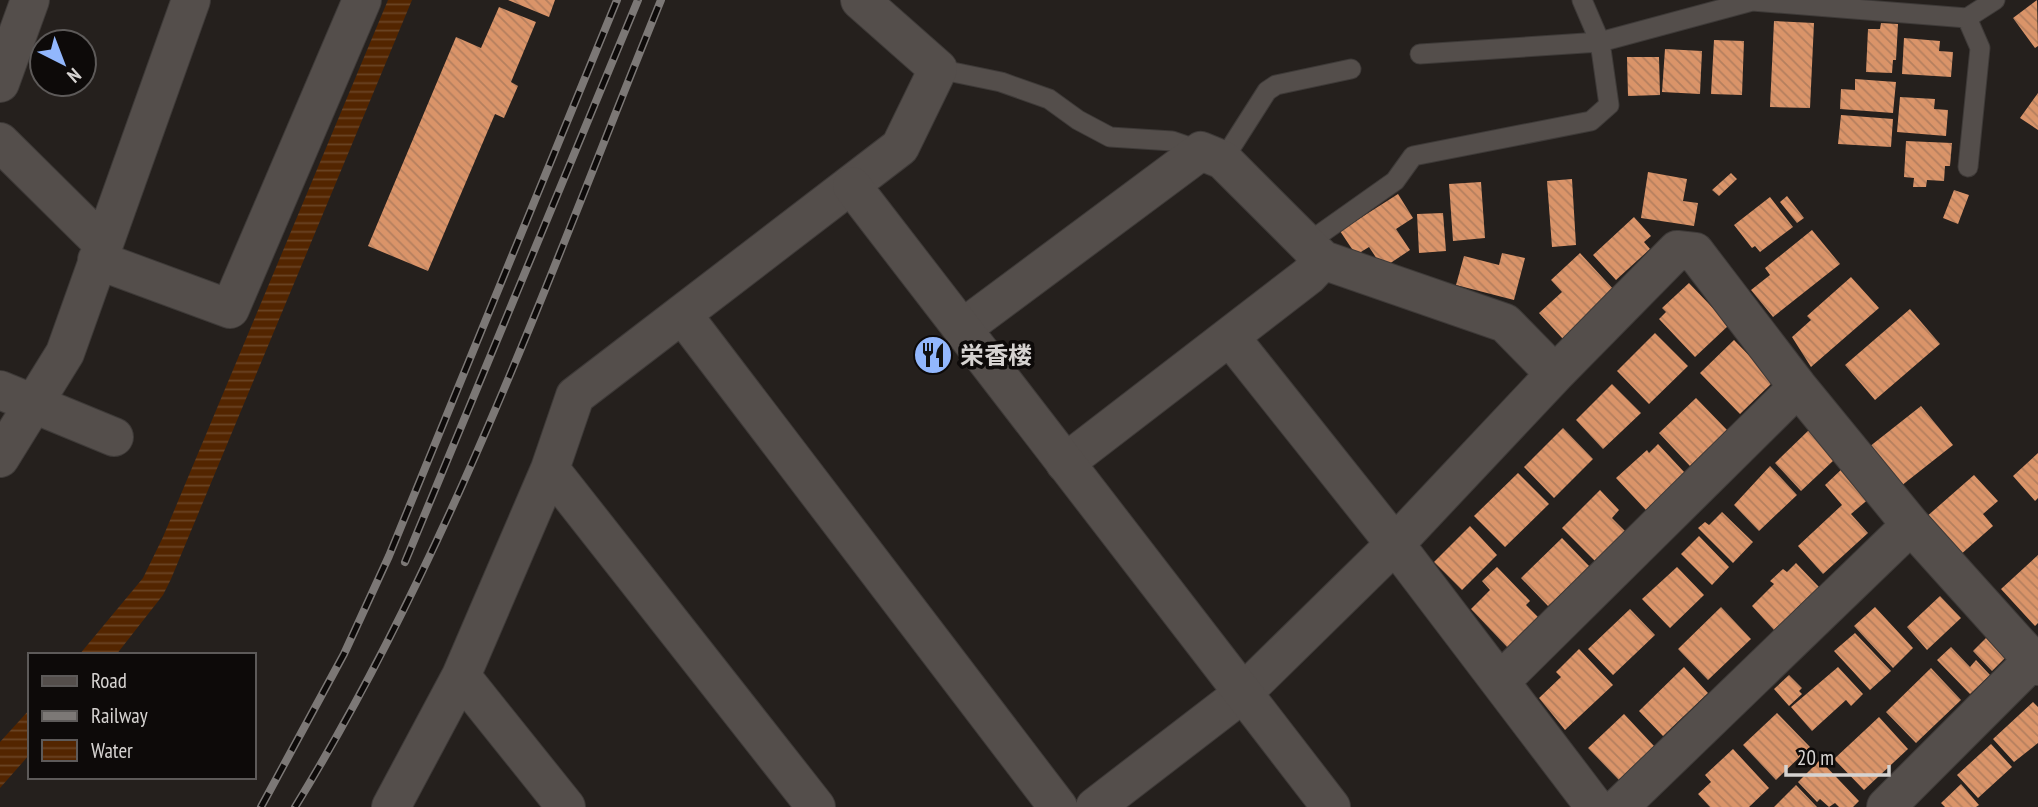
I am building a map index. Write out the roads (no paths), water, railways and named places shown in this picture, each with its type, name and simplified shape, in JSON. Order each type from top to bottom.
[{"type":"street","points":[[0,83],[30,0]]},
{"type":"street","points":[[0,458],[17,397],[65,352],[191,0]]},
{"type":"street","points":[[0,142],[100,252],[230,309],[362,0]]},
{"type":"street","points":[[391,807],[461,676],[550,469],[575,396],[900,147],[938,69],[870,4]]},
{"type":"street","points":[[963,328],[1212,155],[1315,252],[1505,323],[1555,373]]},
{"type":"street","points":[[852,186],[1331,807]]},
{"type":"street","points":[[1095,807],[1242,694],[1395,544],[1555,373],[1677,250],[1695,252],[1798,387],[1911,525],[2035,664],[1906,800]]},
{"type":"street","points":[[1065,463],[1230,337],[1315,252]]},
{"type":"street","points":[[682,314],[1058,807]]},
{"type":"street","points":[[1230,337],[1395,544],[1595,807]]},
{"type":"street","points":[[1501,681],[1798,387]]},
{"type":"street","points":[[17,397],[114,437]]},
{"type":"street","points":[[550,469],[816,807]]},
{"type":"street","points":[[1619,807],[1911,525]]},
{"type":"street","points":[[461,676],[566,807]]},
{"type":"lane","points":[[1315,252],[1395,181],[1413,156],[1591,121],[1609,105],[1600,42],[1582,0]]},
{"type":"lane","points":[[1420,54],[1600,42],[1752,2],[1967,18],[1995,0]]},
{"type":"lane","points":[[1967,18],[1980,48],[1968,167]]},
{"type":"lane","points":[[938,69],[1001,82],[1049,99],[1078,120],[1110,137],[1172,141],[1212,155],[1267,91],[1276,85],[1352,69]]},
{"type":"water","points":[[388,0],[412,0],[163,595],[118,653],[81,653],[143,578],[163,537]]},
{"type":"water","points":[[28,711],[28,756],[0,788],[0,742]]},
{"type":"railway","points":[[261,807],[344,654],[389,556],[617,0]]},
{"type":"railway","points":[[405,562],[638,0]]},
{"type":"railway","points":[[295,807],[351,711],[450,513],[537,309],[661,0]]},
{"type":"place","name":"栄香楼","points":[[933,355]]}]
